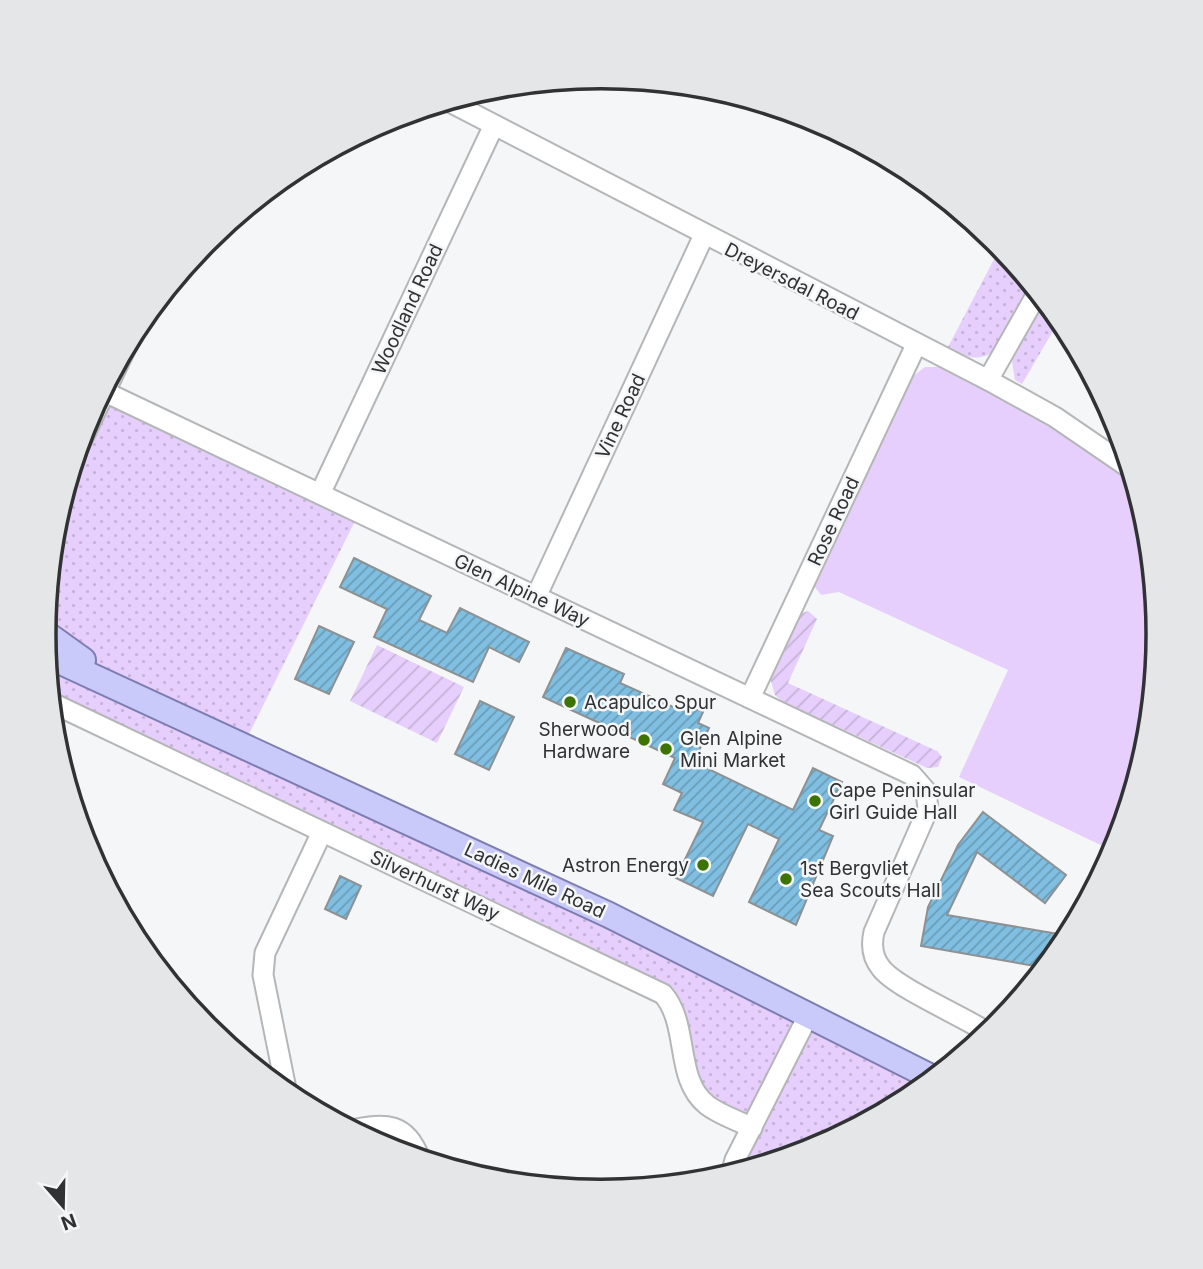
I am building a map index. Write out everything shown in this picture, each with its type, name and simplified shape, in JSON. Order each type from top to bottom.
[{"type":"main road","name":"Ladies Mile Road","points":[[56,641],[129,693]]},
{"type":"main road","name":"Ladies Mile Road","points":[[57,660],[609,915],[925,1074]]},
{"type":"street","name":"Dreyersdal Road","points":[[461,108],[988,380],[1055,416],[1118,460]]},
{"type":"street","name":"Woodland Road","points":[[320,494],[494,125]]},
{"type":"street","name":"Vine Road","points":[[536,597],[704,235]]},
{"type":"street","points":[[988,380],[1033,301]]},
{"type":"street","name":"Rose Road","points":[[750,698],[916,345]]},
{"type":"street","name":"Glen Alpine Way","points":[[111,395],[912,775],[921,783],[928,800],[926,818],[874,932],[871,944],[874,957],[888,976],[979,1028]]},
{"type":"street","name":"Silverhurst Way","points":[[61,707],[663,994],[674,1007],[679,1021],[694,1091],[706,1104],[752,1128]]},
{"type":"street","points":[[284,1078],[263,975],[265,954],[322,832]]},
{"type":"street","points":[[734,1163],[809,1014]]},
{"type":"street","points":[[370,1128],[390,1126],[405,1133],[415,1147]]},
{"type":"shaded area","points":[[995,257],[1027,293],[992,353],[975,357],[948,347]]},
{"type":"shaded area","points":[[1040,310],[1054,329],[1022,384],[1015,380],[1012,361]]},
{"type":"shaded area","points":[[925,367],[941,367],[1090,446],[1121,470],[1137,528],[1142,563],[1146,599],[1146,670],[1137,741],[1118,810],[1104,846],[959,777],[1008,670],[839,592],[821,595],[814,586],[912,377]]},
{"type":"shaded area","points":[[111,395],[359,513],[243,746],[924,1074],[843,1124],[777,1151],[737,1163],[752,1128],[706,1104],[674,1007],[61,707],[56,634],[57,599],[66,528],[85,459]]},
{"type":"shaded area","points":[[808,611],[817,619],[788,683],[937,751],[942,757],[938,767],[927,768],[783,702],[775,695],[770,678],[800,614]]},
{"type":"shaded area","points":[[377,645],[464,687],[437,743],[350,701]]},
{"type":"shaded area","points":[[391,1126],[406,1143],[393,1138],[370,1128]]},
{"type":"building","points":[[354,558],[431,596],[419,620],[447,633],[460,608],[529,642],[519,662],[489,647],[473,682],[374,637],[387,609],[340,587]]},
{"type":"building","points":[[319,626],[354,642],[329,694],[295,679]]},
{"type":"building","points":[[566,648],[624,674],[620,683],[682,711],[685,703],[703,712],[698,723],[709,728],[694,762],[793,810],[813,768],[842,782],[819,830],[833,836],[796,925],[749,902],[779,839],[748,824],[713,896],[676,878],[703,822],[674,810],[682,793],[663,784],[675,758],[543,697]]},
{"type":"building","points":[[480,701],[514,717],[489,770],[455,754]]},
{"type":"building","points":[[983,812],[1066,875],[1045,903],[977,852],[947,915],[1058,934],[1035,966],[921,946],[928,907],[958,845]]},
{"type":"building","points":[[340,876],[361,886],[346,919],[325,909]]},
{"type":"place","name":"Acapulco Spur","points":[[570,702]]},
{"type":"place","name":"Sherwood Hardware","points":[[644,740]]},
{"type":"place","name":"Glen Alpine Mini Market","points":[[666,749]]},
{"type":"place","name":"Cape Peninsular Girl Guide Hall","points":[[815,801]]},
{"type":"place","name":"Astron Energy","points":[[703,865]]},
{"type":"place","name":"1st Bergvliet Sea Scouts Hall","points":[[786,879]]}]
